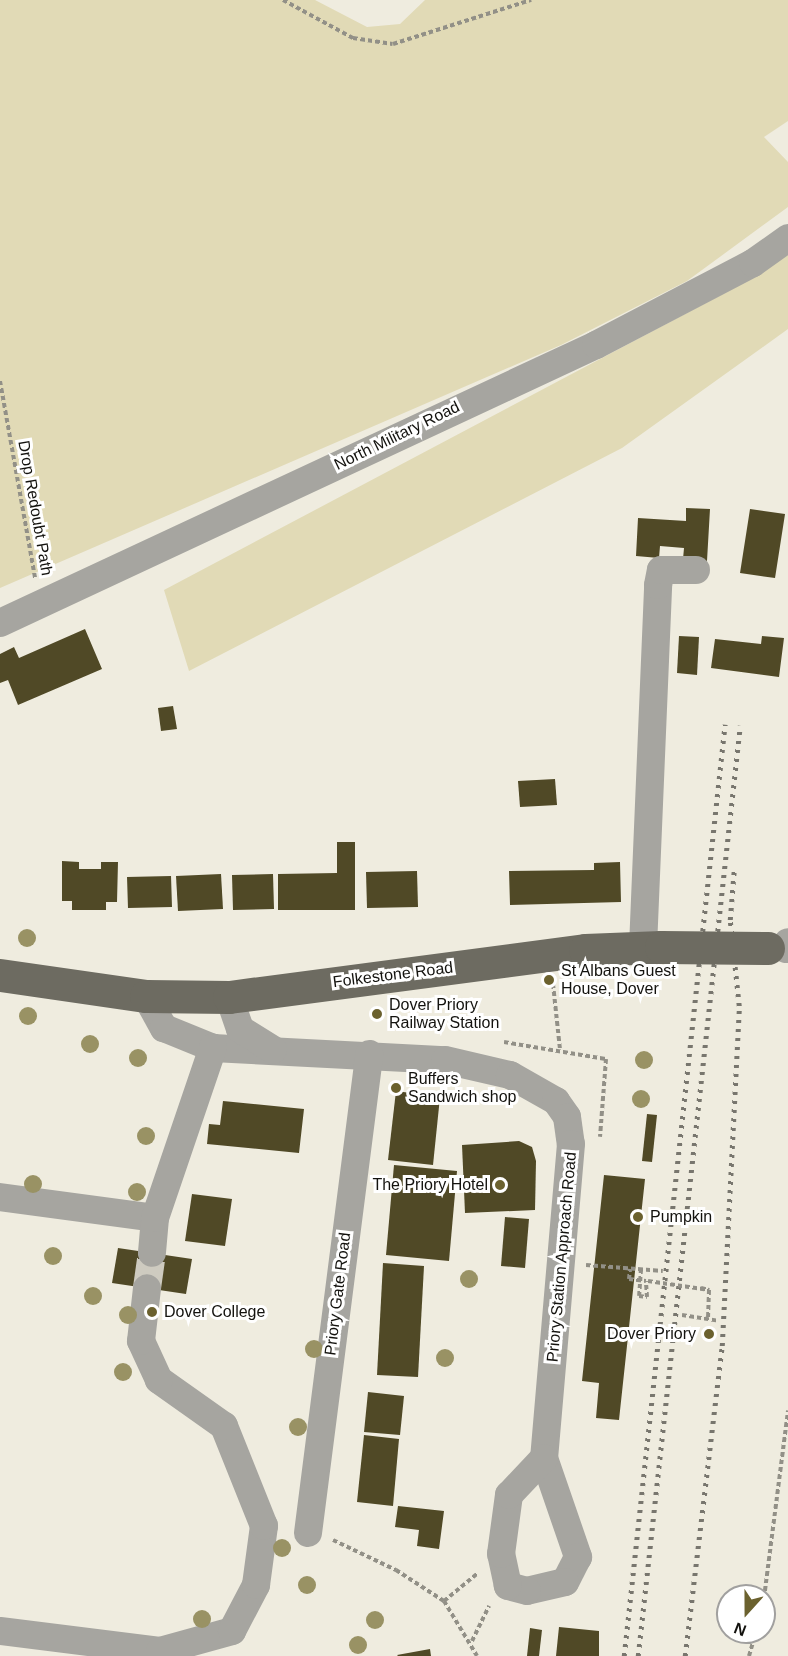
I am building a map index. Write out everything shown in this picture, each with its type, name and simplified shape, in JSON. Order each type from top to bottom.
[{"type":"main road","name":"Folkestone Road","points":[[0,975],[146,996],[228,997],[652,947],[783,947]]},
{"type":"street","name":"North Military Road","points":[[0,623],[437,415],[596,345],[753,263],[788,238]]},
{"type":"street","points":[[652,947],[658,585],[661,570],[696,570]]},
{"type":"street","name":"Priory Station Approach Road","points":[[146,996],[164,1028],[213,1048],[369,1054],[445,1060],[510,1076],[543,1090],[567,1117],[571,1144],[544,1458]]},
{"type":"street","points":[[228,997],[240,1029],[273,1050]]},
{"type":"street","points":[[152,1253],[154,1218],[213,1048]]},
{"type":"street","name":"Priory Gate Road","points":[[308,1526],[369,1054]]},
{"type":"street","points":[[0,1197],[154,1218]]},
{"type":"street","points":[[0,1631],[160,1651],[232,1631],[256,1585],[264,1526],[224,1426],[159,1380],[141,1341],[147,1288]]},
{"type":"street","points":[[544,1458],[578,1557],[576,1567],[565,1582],[527,1591],[508,1586],[501,1554],[509,1495],[544,1458]]},
{"type":"path","points":[[283,0],[353,38],[393,44],[531,0]]},
{"type":"path","name":"Drop Redoubt Path","points":[[0,381],[40,605]]},
{"type":"path","points":[[552,984],[560,1049]]},
{"type":"path","points":[[593,1266],[663,1271]]},
{"type":"path","points":[[630,1269],[629,1279],[709,1290]]},
{"type":"path","points":[[641,1269],[639,1296],[647,1297],[647,1281]]},
{"type":"path","points":[[701,1288],[709,1290]]},
{"type":"path","points":[[708,1319],[709,1290]]},
{"type":"path","points":[[682,1315],[718,1321]]},
{"type":"path","points":[[766,1584],[788,1411]]},
{"type":"path","points":[[308,1526],[396,1570],[444,1601],[472,1642],[477,1656]]},
{"type":"path","points":[[444,1601],[501,1554]]},
{"type":"path","points":[[472,1642],[481,1613]]},
{"type":"shaded area","points":[[0,0],[315,0],[367,27],[400,24],[425,0],[788,0],[788,121],[764,137],[788,162],[788,207],[687,281],[561,345],[0,588]]},
{"type":"shaded area","points":[[788,252],[788,329],[622,448],[189,671],[164,590],[736,287]]},
{"type":"building","points":[[686,508],[710,509],[707,561],[683,559],[684,548],[660,546],[659,558],[636,556],[638,518],[686,521]]},
{"type":"building","points":[[750,509],[785,514],[775,578],[740,573]]},
{"type":"building","points":[[85,629],[102,669],[18,705],[8,680],[0,683],[0,654],[14,647],[19,658]]},
{"type":"building","points":[[679,636],[699,637],[697,675],[677,673]]},
{"type":"building","points":[[762,636],[784,638],[779,677],[711,668],[715,639],[761,644]]},
{"type":"building","points":[[173,706],[177,729],[161,731],[158,708]]},
{"type":"building","points":[[555,779],[557,805],[520,807],[518,781]]},
{"type":"building","points":[[337,842],[355,842],[355,910],[278,910],[278,874],[337,873]]},
{"type":"building","points":[[62,861],[79,862],[79,869],[101,869],[101,862],[118,862],[117,902],[106,902],[106,910],[72,910],[72,901],[62,901]]},
{"type":"building","points":[[620,862],[621,902],[510,905],[509,871],[594,870],[594,863]]},
{"type":"building","points":[[417,871],[418,907],[367,908],[366,872]]},
{"type":"building","points":[[221,874],[223,909],[178,911],[176,876]]},
{"type":"building","points":[[273,874],[274,909],[233,910],[232,875]]},
{"type":"building","points":[[171,876],[172,907],[128,908],[127,877]]},
{"type":"building","points":[[396,1091],[440,1097],[433,1165],[388,1160]]},
{"type":"building","points":[[223,1101],[304,1109],[299,1153],[207,1144],[209,1124],[220,1125]]},
{"type":"building","points":[[647,1114],[657,1115],[652,1162],[642,1161]]},
{"type":"building","name":"The Priory Hotel","points":[[519,1141],[532,1147],[536,1161],[535,1210],[465,1213],[462,1145]]},
{"type":"building","points":[[394,1165],[457,1171],[449,1261],[386,1255]]},
{"type":"building","points":[[604,1175],[645,1179],[619,1420],[596,1418],[599,1383],[582,1381]]},
{"type":"building","points":[[192,1194],[232,1199],[225,1246],[185,1241]]},
{"type":"building","points":[[505,1217],[529,1219],[525,1268],[501,1266]]},
{"type":"building","points":[[118,1248],[192,1259],[186,1294],[112,1283]]},
{"type":"building","points":[[383,1263],[424,1266],[418,1377],[377,1375]]},
{"type":"building","points":[[368,1392],[404,1396],[400,1435],[364,1432]]},
{"type":"building","points":[[364,1435],[399,1439],[393,1506],[357,1502]]},
{"type":"building","points":[[398,1506],[444,1511],[439,1549],[417,1546],[419,1530],[395,1527]]},
{"type":"building","points":[[559,1627],[599,1631],[599,1656],[556,1656]]},
{"type":"building","points":[[530,1628],[542,1630],[539,1656],[527,1656]]},
{"type":"building","points":[[430,1649],[431,1656],[397,1655]]},
{"type":"tunnel","points":[[147,1288],[152,1253]]},
{"type":"railway","points":[[624,1656],[725,724]]},
{"type":"railway","points":[[638,1656],[740,726]]},
{"type":"railway","points":[[685,1656],[722,1346],[739,1006],[730,920],[734,870]]},
{"type":"place","name":"St Albans Guest House, Dover","points":[[549,980]]},
{"type":"place","name":"Dover Priory Railway Station","points":[[377,1014]]},
{"type":"place","name":"Buffers Sandwich shop","points":[[396,1088]]},
{"type":"place","name":"The Priory Hotel","points":[[500,1185]]},
{"type":"place","name":"Pumpkin","points":[[638,1217]]},
{"type":"place","name":"Dover College","points":[[152,1312]]},
{"type":"place","name":"Dover Priory","points":[[709,1334]]}]
